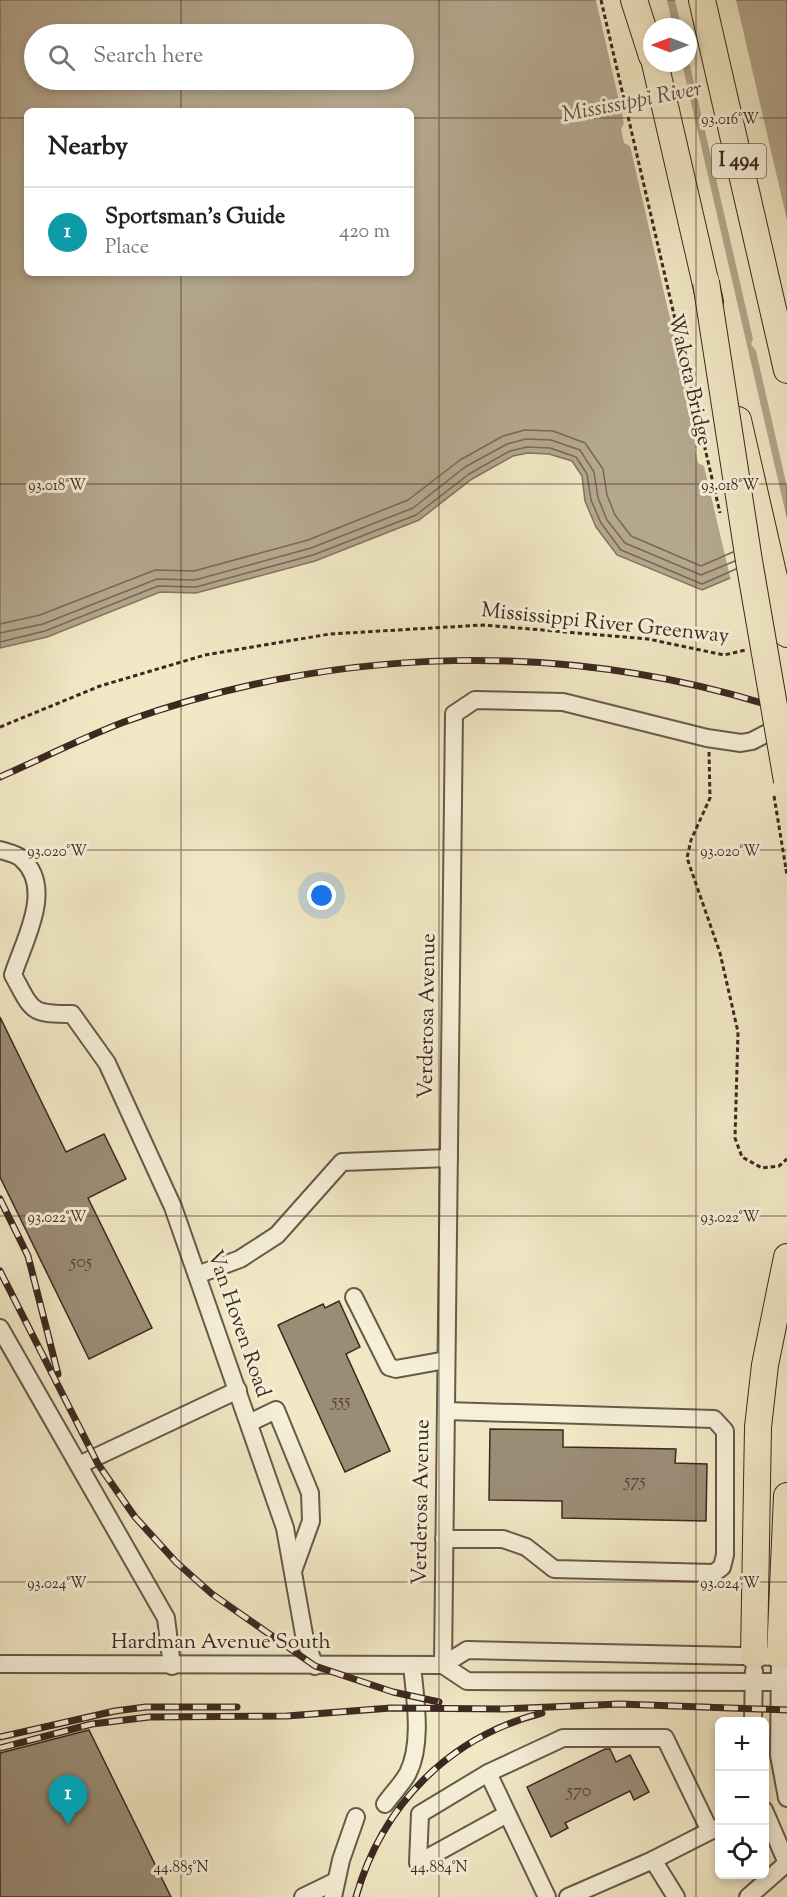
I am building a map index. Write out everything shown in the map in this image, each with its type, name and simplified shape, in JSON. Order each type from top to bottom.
[{"type":"highway","name":"Wakota Bridge","points":[[634,0],[643,27]]},
{"type":"highway","points":[[641,0],[645,18]]},
{"type":"highway","name":"I 494","points":[[702,0],[787,370]]},
{"type":"highway","points":[[707,0],[715,55]]},
{"type":"highway","name":"Wakota Bridge","points":[[657,72],[787,634]]},
{"type":"highway","points":[[763,266],[787,343]]},
{"type":"highway","points":[[706,282],[749,561],[780,786]]},
{"type":"highway","points":[[754,1669],[758,1427],[765,1365],[787,1257]]},
{"type":"highway","points":[[784,1656],[787,1496]]},
{"type":"street","name":"Verderosa Avenue","points":[[443,1665],[454,714],[475,700],[563,702],[707,738],[741,743],[752,741],[787,723]]},
{"type":"street","name":"Van Hoven Road","points":[[0,850],[21,858],[33,875],[38,903],[13,975],[33,1010],[44,1014],[72,1014],[107,1063],[173,1207],[285,1528],[305,1640],[315,1666]]},
{"type":"street","points":[[197,1275],[240,1259],[277,1235],[342,1162],[449,1158]]},
{"type":"street","points":[[354,1297],[390,1367],[396,1369],[446,1360]]},
{"type":"street","points":[[0,1328],[166,1618],[172,1666]]},
{"type":"street","points":[[79,1465],[238,1390]]},
{"type":"street","points":[[249,1423],[276,1410],[310,1493],[312,1521],[293,1572]]},
{"type":"street","points":[[444,1539],[503,1539],[526,1547],[554,1569],[714,1573],[722,1568],[725,1555],[725,1431],[714,1419],[446,1411]]},
{"type":"street","points":[[783,1682],[754,1669],[467,1650],[443,1665],[467,1681],[754,1669],[784,1656],[783,1682],[779,1755],[787,1797]]},
{"type":"street","name":"Hardman Avenue South","points":[[0,1664],[443,1665]]},
{"type":"street","points":[[385,1804],[407,1774],[414,1757],[416,1698],[412,1665]]},
{"type":"street","points":[[753,1717],[754,1669]]},
{"type":"street","points":[[507,1814],[418,1863],[420,1814],[488,1773],[563,1738],[665,1738],[715,1829],[653,1860],[568,1897]]},
{"type":"street","points":[[488,1773],[547,1897]]},
{"type":"street","points":[[303,1897],[334,1889],[356,1816]]},
{"type":"street","points":[[748,1897],[787,1863],[769,1820]]},
{"type":"street","points":[[653,1860],[676,1897]]},
{"type":"path","name":"Wakota Bridge","points":[[601,0],[721,518]]},
{"type":"path","name":"Mississippi River Greenway","points":[[0,727],[100,686],[206,655],[330,634],[483,625],[648,639],[724,655],[749,651],[749,640]]},
{"type":"path","points":[[707,738],[710,798],[691,840],[687,858],[720,953],[738,1032],[735,1138],[742,1157],[762,1168],[779,1166],[787,1159]]},
{"type":"path","points":[[780,786],[787,875]]},
{"type":"water","name":"Mississippi River","points":[[0,0],[787,0],[787,542],[749,570],[702,590],[617,555],[596,527],[585,501],[582,476],[572,461],[549,454],[528,453],[513,456],[472,479],[419,520],[315,561],[196,593],[160,592],[47,637],[0,648]]},
{"type":"pier","points":[[596,0],[667,0],[671,18],[643,18],[643,72],[684,72],[787,519],[787,545],[750,572],[731,581],[704,466],[698,463],[695,449],[699,443],[630,146],[624,143],[621,129],[624,123]]},
{"type":"pier","points":[[675,0],[736,0],[787,220],[787,487],[756,351],[751,344],[753,339],[691,72],[697,72],[697,18],[679,18]]},
{"type":"building","points":[[0,1017],[66,1152],[104,1134],[126,1179],[88,1198],[152,1328],[89,1359],[0,1177]]},
{"type":"building","points":[[339,1301],[360,1347],[346,1354],[390,1451],[345,1472],[278,1325],[323,1304],[325,1308]]},
{"type":"building","points":[[490,1429],[563,1430],[563,1447],[676,1449],[675,1463],[707,1464],[706,1521],[562,1518],[562,1501],[489,1500]]},
{"type":"building","points":[[89,1730],[171,1897],[0,1897],[0,1753]]},
{"type":"building","points":[[605,1749],[610,1749],[616,1762],[630,1755],[649,1792],[634,1800],[630,1791],[565,1823],[568,1828],[551,1837],[527,1787]]},
{"type":"railway","points":[[0,777],[124,722],[205,696],[288,678],[371,666],[455,661],[539,663],[622,672],[705,688],[787,711]]},
{"type":"railway","points":[[0,1199],[28,1256],[58,1374]]},
{"type":"railway","points":[[0,1271],[98,1464],[135,1517],[176,1562],[212,1594],[315,1666],[393,1692],[439,1702]]},
{"type":"railway","points":[[0,1748],[92,1724],[149,1717],[287,1716],[391,1708],[505,1709],[620,1704],[787,1710]]},
{"type":"railway","points":[[0,1737],[115,1711],[146,1707],[237,1707]]},
{"type":"railway","points":[[356,1897],[383,1833],[402,1805],[424,1780],[449,1758],[477,1739],[508,1724],[542,1713]]},
{"type":"place","name":"Sportsman's Guide","points":[[68,1825]]}]
